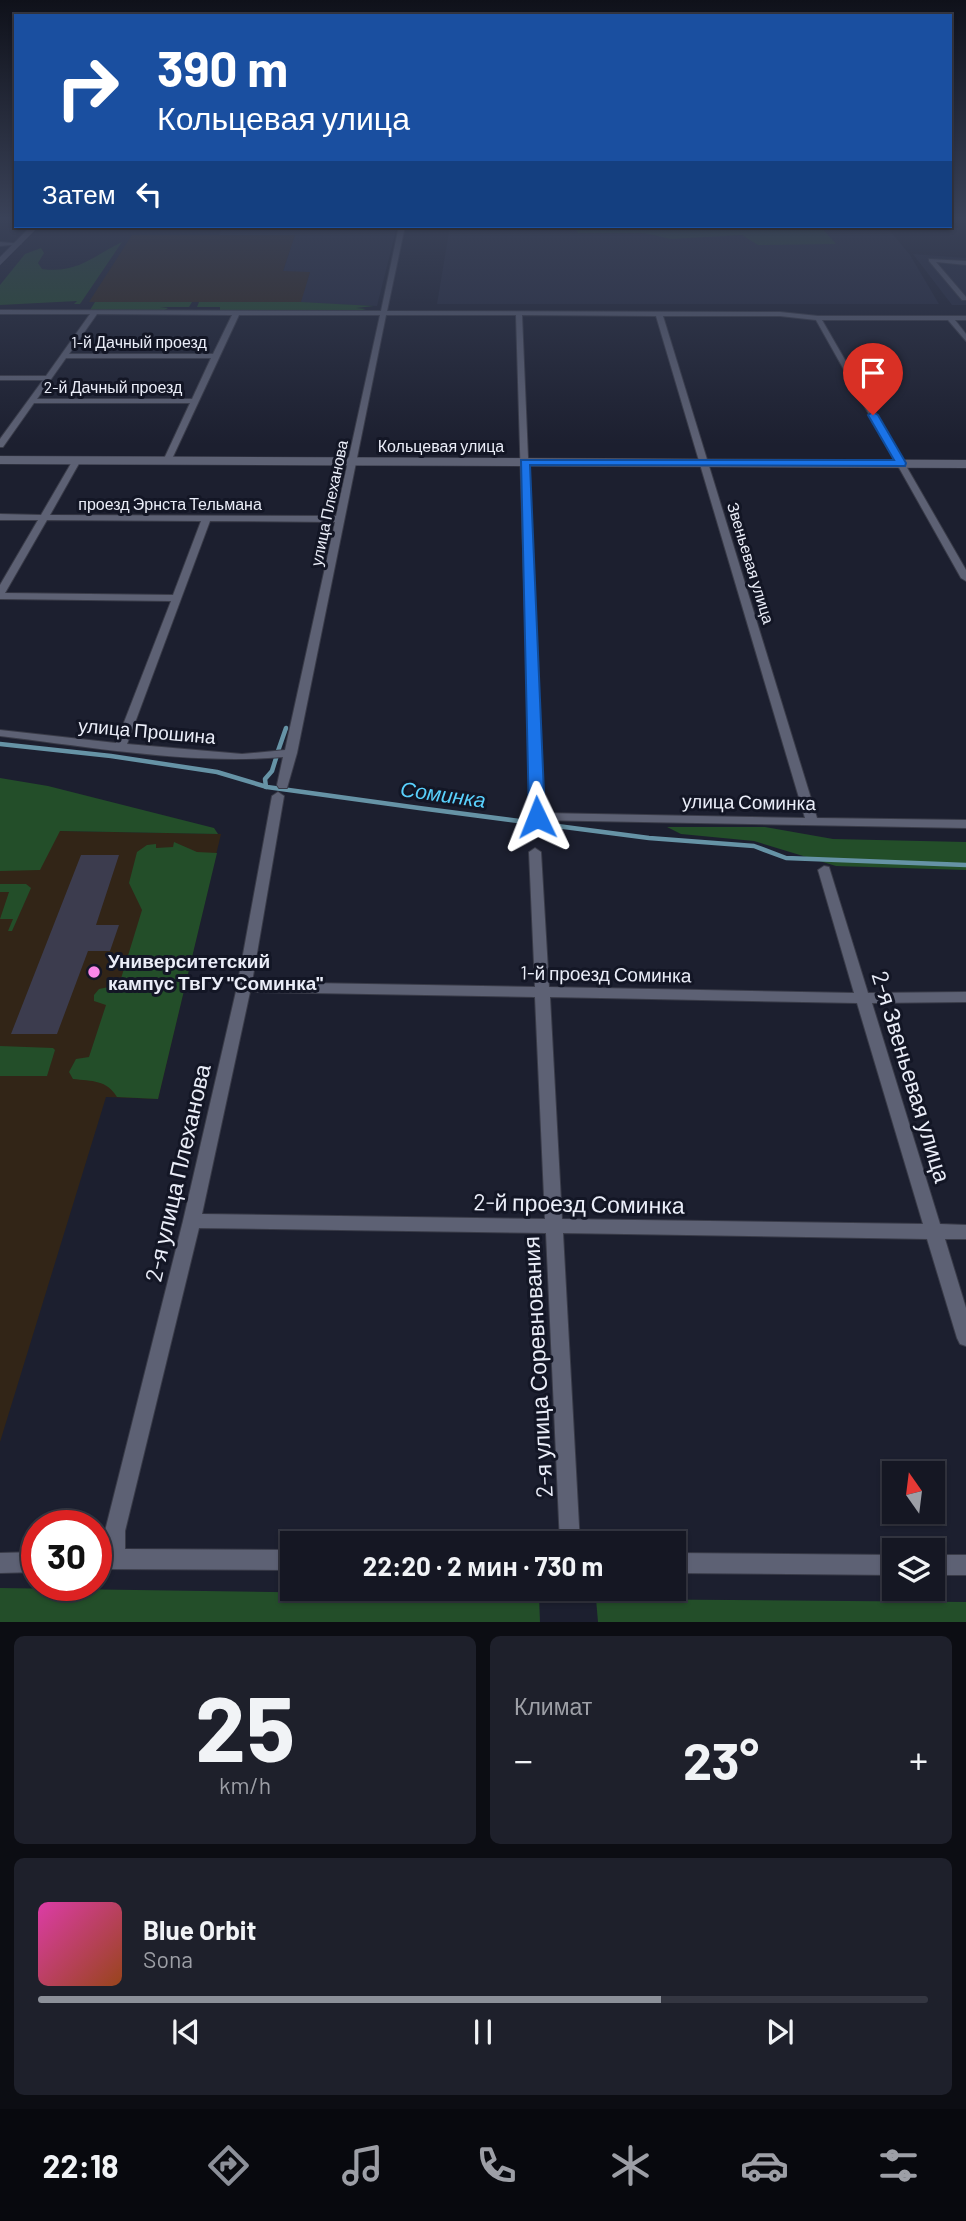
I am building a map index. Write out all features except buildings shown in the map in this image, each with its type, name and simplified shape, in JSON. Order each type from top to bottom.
[{"type":"main road","name":"Кольцевая улица","points":[[0,460],[966,464]]},
{"type":"street","name":"улица Плеханова","points":[[281,791],[388,293]]},
{"type":"street","points":[[954,299],[965,299]]},
{"type":"street","points":[[0,312],[966,318]]},
{"type":"street","points":[[0,444],[95,312]]},
{"type":"street","points":[[167,461],[236,313]]},
{"type":"street","points":[[519,315],[524,462]]},
{"type":"street","name":"Звеньевая улица","points":[[660,316],[812,822]]},
{"type":"street","points":[[818,318],[966,578]]},
{"type":"street","points":[[950,318],[966,339]]},
{"type":"street","name":"1-й Дачный проезд","points":[[63,356],[216,356]]},
{"type":"street","points":[[0,377],[47,378]]},
{"type":"street","name":"2-й Дачный проезд","points":[[31,401],[195,401]]},
{"type":"street","points":[[78,460],[0,594],[177,598]]},
{"type":"street","name":"улица Соминка","points":[[524,462],[537,817],[966,824]]},
{"type":"street","name":"проезд Эрнста Тельмана","points":[[0,517],[340,519]]},
{"type":"street","points":[[120,747],[207,518]]},
{"type":"street","name":"улица Прошина","points":[[0,733],[242,757],[291,753]]},
{"type":"street","name":"2-я улица Плеханова","points":[[112,1540],[192,1220],[244,986],[281,791]]},
{"type":"street","name":"2-я улица Соревнования","points":[[535,852],[569,1531]]},
{"type":"street","name":"2-я Звеньевая улица","points":[[824,870],[966,1338]]},
{"type":"street","name":"1-й проезд Соминка","points":[[244,986],[863,998],[966,997]]},
{"type":"street","name":"2-й проезд Соминка","points":[[192,1220],[966,1232]]},
{"type":"street","points":[[112,1558],[280,1560]]},
{"type":"street","points":[[0,1563],[21,1562]]},
{"type":"street","points":[[686,1563],[882,1564]]},
{"type":"street","points":[[945,1565],[966,1565]]},
{"type":"shaded area","points":[[95,293],[304,293],[301,302],[89,302]]},
{"type":"shaded area","points":[[303,293],[380,293],[377,306],[300,303]]},
{"type":"shaded area","points":[[439,293],[932,293],[939,304],[437,304]]},
{"type":"shaded area","points":[[943,293],[966,293],[966,305],[952,305]]},
{"type":"shaded area","name":"Университетский кампус ТвГУ \"Соминка\"","points":[[0,826],[60,831],[221,834],[158,1099],[106,1097],[0,1442]]},
{"type":"green space","points":[[0,293],[88,293],[80,304],[74,304],[77,301],[0,305]]},
{"type":"green space","points":[[95,302],[192,302],[189,307],[160,307],[168,308],[163,311],[92,311],[90,310]]},
{"type":"green space","points":[[199,302],[300,302],[374,306],[356,308],[366,309],[359,311],[220,311],[220,307],[197,307]]},
{"type":"green space","points":[[0,778],[48,786],[214,828],[218,834],[60,831],[40,870],[0,871]]},
{"type":"green space","points":[[667,827],[765,827],[833,839],[966,842],[966,870],[836,866],[754,841],[681,834]]},
{"type":"green space","points":[[174,842],[197,852],[217,853],[158,1099],[117,1097],[104,1084],[73,1079],[69,1072],[76,1059],[89,1057],[106,1005],[94,1001],[94,995],[99,989],[119,985],[142,910],[129,883],[137,852],[147,845],[156,844],[156,848],[173,847]]},
{"type":"green space","points":[[0,884],[26,884],[31,888],[12,931],[8,931],[13,919],[0,919],[9,892],[0,892]]},
{"type":"green space","points":[[0,1046],[53,1048],[55,1050],[47,1076],[0,1076]]},
{"type":"green space","points":[[0,1588],[21,1588],[21,1601],[112,1601],[112,1590],[280,1592],[280,1601],[539,1601],[540,1622],[0,1622]]},
{"type":"green space","points":[[596,1601],[966,1602],[966,1622],[598,1622]]},
{"type":"waterway","points":[[278,751],[286,728]]},
{"type":"waterway","name":"Соминка","points":[[0,744],[111,756],[217,772],[266,787]]},
{"type":"waterway","points":[[266,787],[265,779],[272,771],[277,755]]},
{"type":"waterway","name":"Соминка","points":[[266,787],[649,838],[754,846],[786,858],[966,865]]},
{"type":"place","name":"Университетский кампус ТвГУ \"Соминка\"","points":[[94,972]]},
{"type":"route","points":[[537,817],[524,462],[901,463],[873,415]]}]
